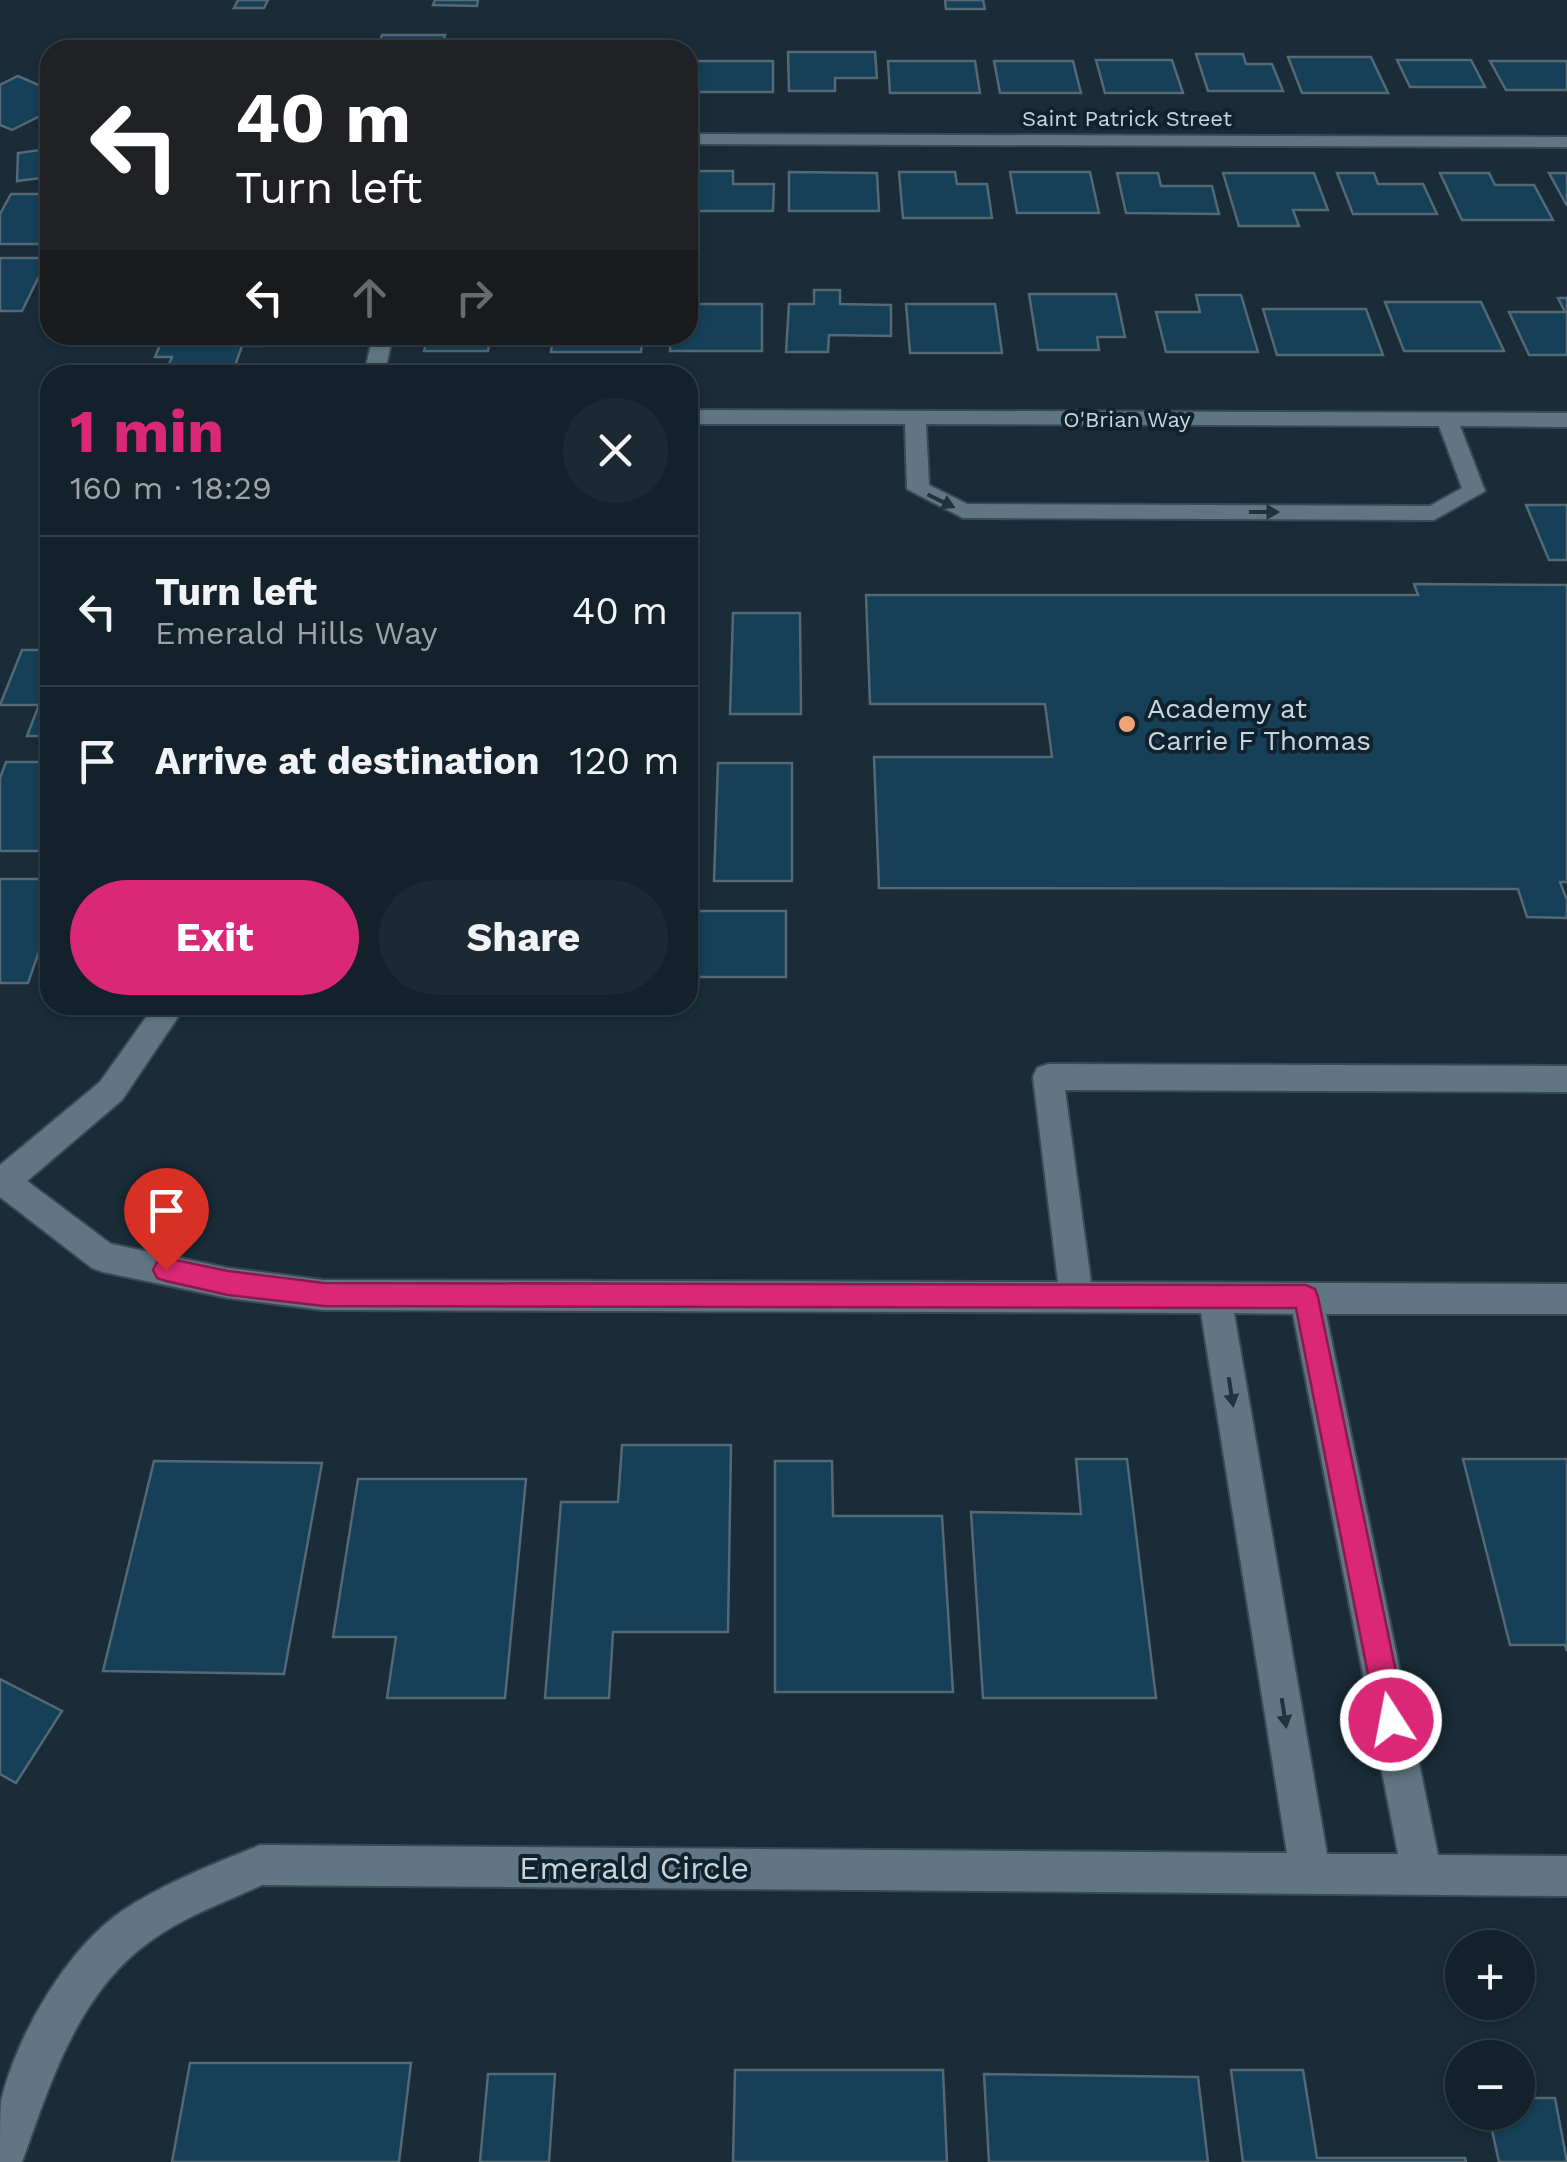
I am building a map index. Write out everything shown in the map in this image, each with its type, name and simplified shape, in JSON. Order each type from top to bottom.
[{"type":"street","name":"Saint Patrick Street","points":[[698,139],[1567,142]]},
{"type":"street","name":"O'Brian Way","points":[[698,417],[1567,420]]},
{"type":"street","points":[[915,418],[918,489],[963,512],[1434,513],[1474,491],[1446,420]]},
{"type":"street","points":[[164,1015],[111,1091],[2,1181],[103,1256],[228,1283],[324,1295],[1567,1299]]},
{"type":"street","points":[[1076,1296],[1048,1077],[1567,1079]]},
{"type":"street","points":[[1215,1296],[1310,1873]]},
{"type":"street","points":[[1306,1297],[1422,1874]]},
{"type":"street","name":"Emerald Circle","points":[[0,2162],[53,2026],[93,1968],[135,1926],[260,1865],[1567,1876]]},
{"type":"building","points":[[238,0],[268,0],[264,8],[234,8]]},
{"type":"building","points":[[435,0],[478,0],[477,6],[433,5]]},
{"type":"building","points":[[945,0],[983,0],[985,9],[946,9]]},
{"type":"building","points":[[382,35],[445,35],[444,40],[380,40]]},
{"type":"building","points":[[788,52],[875,52],[877,78],[835,78],[835,91],[789,91]]},
{"type":"building","points":[[1196,54],[1243,54],[1246,64],[1272,64],[1283,91],[1208,91]]},
{"type":"building","points":[[1288,57],[1371,57],[1388,93],[1302,93]]},
{"type":"building","points":[[1096,60],[1172,60],[1183,93],[1105,93]]},
{"type":"building","points":[[1397,60],[1471,60],[1485,87],[1410,87]]},
{"type":"building","points":[[698,61],[773,61],[773,92],[698,92]]},
{"type":"building","points":[[888,61],[975,61],[980,93],[890,93]]},
{"type":"building","points":[[994,61],[1073,61],[1081,93],[1000,93]]},
{"type":"building","points":[[1490,61],[1567,61],[1567,90],[1506,90]]},
{"type":"building","points":[[18,76],[40,86],[40,116],[12,130],[0,125],[0,85]]},
{"type":"building","points":[[40,150],[40,178],[17,181],[18,153]]},
{"type":"building","points":[[698,171],[733,171],[733,184],[774,184],[773,211],[698,211]]},
{"type":"building","points":[[789,172],[877,173],[879,211],[789,211]]},
{"type":"building","points":[[899,172],[955,172],[957,184],[987,184],[992,218],[903,218]]},
{"type":"building","points":[[1010,172],[1090,172],[1099,213],[1017,213]]},
{"type":"building","points":[[1117,173],[1158,173],[1161,186],[1212,186],[1219,214],[1126,213]]},
{"type":"building","points":[[1223,173],[1314,173],[1328,210],[1293,210],[1299,226],[1239,226]]},
{"type":"building","points":[[1337,173],[1374,173],[1378,184],[1423,184],[1437,214],[1353,214]]},
{"type":"building","points":[[1440,173],[1489,173],[1495,185],[1534,185],[1553,220],[1462,220]]},
{"type":"building","points":[[1549,173],[1567,173],[1567,206]]},
{"type":"building","points":[[11,194],[40,194],[38,244],[0,244],[0,214]]},
{"type":"building","points":[[0,258],[40,258],[40,274],[22,311],[0,311]]},
{"type":"building","points":[[814,290],[840,290],[840,304],[891,305],[891,336],[829,335],[828,352],[786,352],[789,304],[814,304]]},
{"type":"building","points":[[1029,294],[1116,294],[1125,337],[1097,337],[1099,350],[1038,350]]},
{"type":"building","points":[[1196,295],[1241,295],[1258,352],[1166,352],[1156,312],[1200,312]]},
{"type":"building","points":[[1558,298],[1567,298],[1567,355],[1529,355],[1509,312],[1565,312]]},
{"type":"building","points":[[1385,302],[1481,302],[1504,351],[1404,351]]},
{"type":"building","points":[[698,304],[762,304],[762,351],[670,351],[670,345],[698,345]]},
{"type":"building","points":[[906,304],[995,304],[1002,353],[910,353]]},
{"type":"building","points":[[1263,309],[1366,309],[1383,355],[1277,355]]},
{"type":"building","points":[[160,345],[263,345],[242,346],[235,365],[169,365],[172,357],[155,357]]},
{"type":"building","points":[[426,345],[489,345],[488,351],[424,351]]},
{"type":"building","points":[[552,345],[642,345],[641,352],[551,352]]},
{"type":"building","points":[[1526,505],[1567,505],[1567,560],[1549,560]]},
{"type":"building","points":[[1414,584],[1567,585],[1567,882],[1560,882],[1567,900],[1567,918],[1527,917],[1518,889],[879,888],[874,757],[1052,757],[1045,704],[870,704],[866,595],[1418,595]]},
{"type":"building","points":[[733,613],[800,613],[801,714],[730,714]]},
{"type":"building","points":[[22,650],[40,650],[40,736],[27,736],[39,705],[0,705]]},
{"type":"building","points":[[6,762],[40,762],[40,851],[0,851],[0,778]]},
{"type":"building","points":[[718,763],[792,763],[792,881],[714,881]]},
{"type":"building","points":[[0,879],[40,879],[40,949],[28,983],[0,983]]},
{"type":"building","points":[[698,911],[786,911],[786,977],[698,977]]},
{"type":"building","points":[[622,1445],[731,1445],[728,1632],[613,1632],[609,1698],[545,1698],[561,1502],[618,1502]]},
{"type":"building","points":[[1076,1459],[1127,1459],[1156,1698],[983,1698],[971,1512],[1081,1514]]},
{"type":"building","points":[[1463,1459],[1567,1459],[1567,1651],[1565,1645],[1510,1645]]},
{"type":"building","points":[[154,1461],[322,1463],[284,1674],[103,1671]]},
{"type":"building","points":[[775,1461],[832,1461],[833,1516],[942,1516],[953,1692],[775,1692]]},
{"type":"building","points":[[358,1479],[526,1479],[505,1698],[387,1698],[396,1637],[333,1637]]},
{"type":"building","points":[[0,1679],[62,1711],[16,1783],[0,1774]]},
{"type":"building","points":[[190,2063],[411,2063],[399,2162],[172,2162]]},
{"type":"building","points":[[735,2070],[943,2070],[947,2162],[733,2162]]},
{"type":"building","points":[[1231,2070],[1303,2070],[1317,2158],[1465,2158],[1466,2162],[1243,2162]]},
{"type":"building","points":[[488,2074],[555,2074],[549,2162],[480,2162]]},
{"type":"building","points":[[984,2074],[1198,2077],[1208,2162],[989,2162]]},
{"type":"building","points":[[1535,2098],[1555,2098],[1567,2162],[1499,2162],[1492,2130],[1535,2130]]},
{"type":"place","name":"Academy at Carrie F Thomas","points":[[1127,724]]},
{"type":"route","points":[[166,1270],[228,1283],[324,1295],[1306,1297],[1391,1720]]}]
